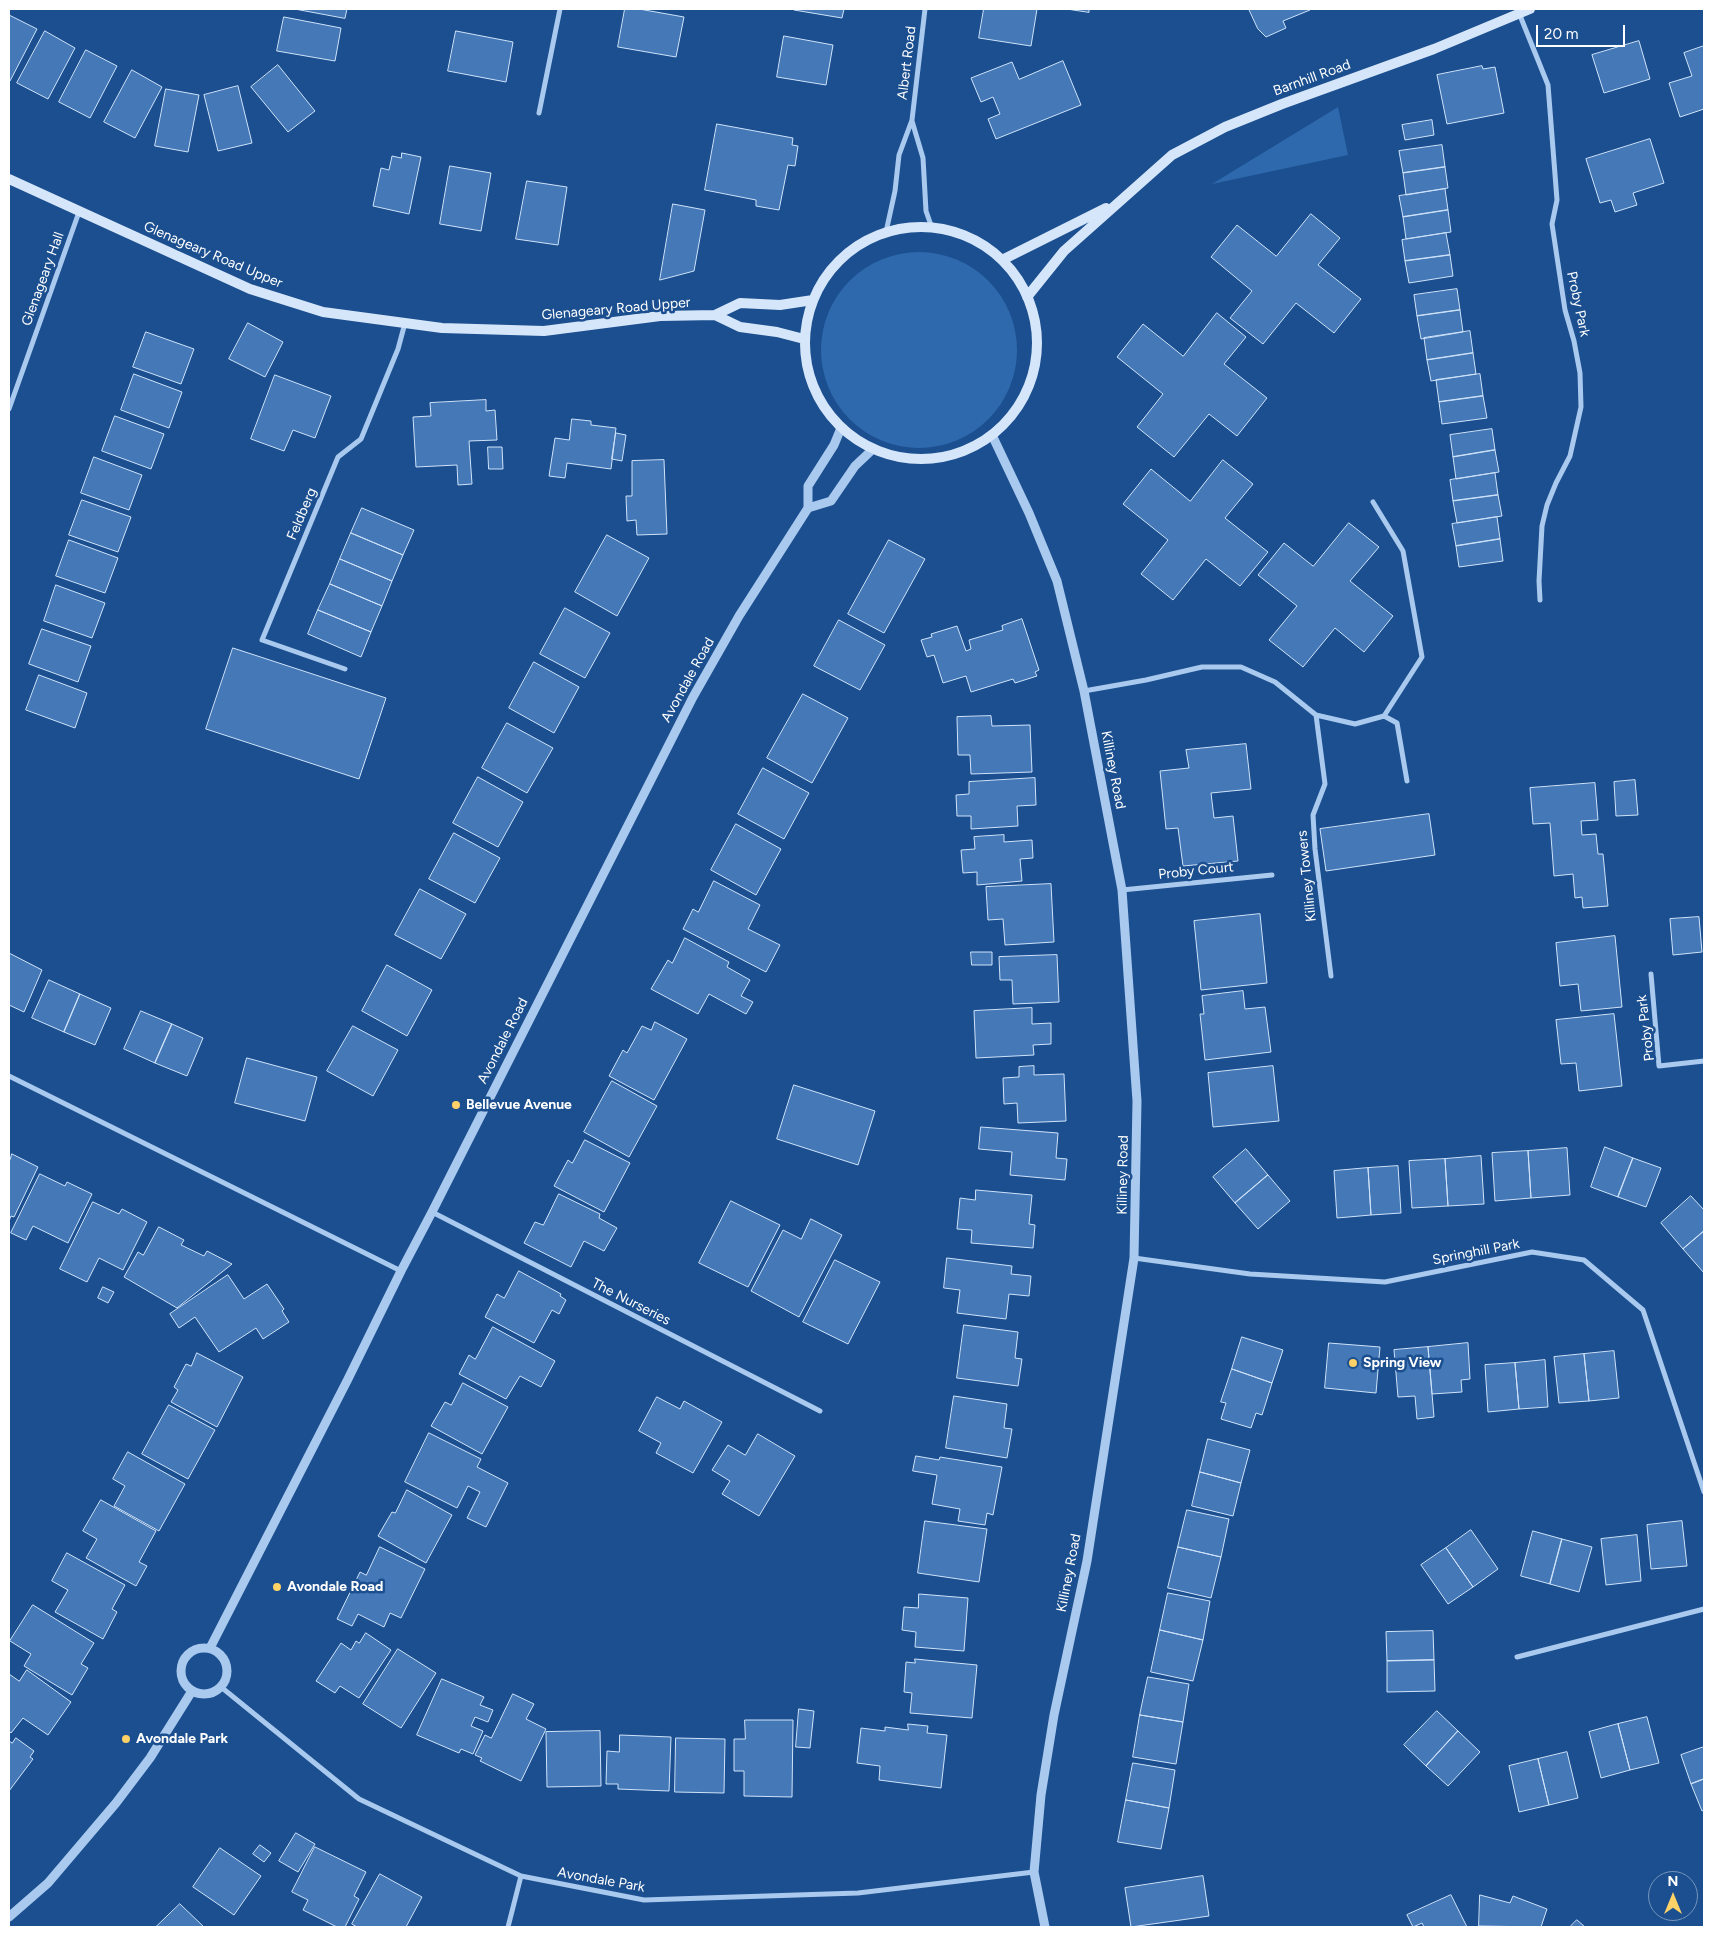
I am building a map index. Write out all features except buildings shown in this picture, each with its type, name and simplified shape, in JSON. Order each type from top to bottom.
[{"type":"main road","name":"Barnhill Road","points":[[1027,297],[1064,251],[1172,155],[1225,127],[1434,48],[1530,9]]},
{"type":"main road","name":"Glenageary Road Upper","points":[[9,179],[250,289],[323,312],[442,328],[544,331],[660,316],[714,315],[740,303],[780,304],[813,300]]},
{"type":"main road","name":"Barnhill Road","points":[[1002,260],[1119,201]]},
{"type":"main road","points":[[906,228],[932,228],[948,230],[966,236],[985,246],[1002,260],[1016,276],[1027,297],[1034,318],[1037,350],[1031,380],[1016,411],[992,435],[963,451],[941,457],[918,459],[894,456],[873,449],[856,440],[841,428],[824,408],[812,384],[806,361],[804,339],[807,319],[813,300],[831,269],[844,255],[867,240],[886,232],[906,228]]},
{"type":"main road","name":"Glenageary Road Upper","points":[[714,315],[740,327],[777,332],[804,339]]},
{"type":"street","points":[[539,113],[560,9]]},
{"type":"street","name":"Albert Road","points":[[886,232],[895,191],[899,155],[912,120],[925,9]]},
{"type":"street","name":"Proby Park","points":[[1519,13],[1548,85],[1557,200],[1552,224],[1565,310],[1574,341],[1580,374],[1581,407],[1570,456],[1556,483],[1542,526],[1539,581],[1540,600]]},
{"type":"street","name":"Albert Road","points":[[912,120],[923,158],[926,211],[932,228]]},
{"type":"street","name":"Glenageary Hall","points":[[9,409],[79,212]]},
{"type":"street","name":"Feldberg","points":[[345,669],[262,640],[338,457],[361,440],[398,349],[405,322]]},
{"type":"street","name":"Avondale Road","points":[[210,1648],[693,698],[739,616],[808,508],[808,486],[834,445],[841,428]]},
{"type":"street","name":"Killiney Road","points":[[992,435],[1029,513],[1056,581],[1084,690],[1122,890],[1136,1101],[1134,1258],[1087,1561],[1054,1715],[1041,1795],[1034,1872],[1044,1927]]},
{"type":"street","points":[[808,508],[831,500],[855,466],[873,449]]},
{"type":"street","points":[[1084,690],[1146,680],[1202,667],[1241,667],[1275,682],[1316,715],[1355,724],[1384,716],[1422,657],[1403,551],[1373,502]]},
{"type":"street","name":"Killiney Towers","points":[[1316,715],[1325,784],[1313,814],[1315,849],[1331,976]]},
{"type":"street","points":[[1384,716],[1397,723],[1407,781]]},
{"type":"street","name":"Proby Court","points":[[1122,890],[1272,875]]},
{"type":"street","name":"Proby Park","points":[[1651,974],[1659,1066],[1704,1061]]},
{"type":"street","points":[[9,1076],[401,1270]]},
{"type":"street","name":"The Nurseries","points":[[432,1212],[820,1411]]},
{"type":"street","name":"Springhill Park","points":[[1134,1258],[1250,1274],[1385,1282],[1532,1252],[1584,1260],[1643,1310],[1704,1492]]},
{"type":"street","points":[[1518,1657],[1704,1609]]},
{"type":"street","points":[[210,1648],[223,1657],[227,1672],[225,1680],[221,1687],[207,1694],[196,1692],[182,1680],[181,1665],[184,1658],[195,1649],[210,1648]]},
{"type":"street","name":"Avondale Park","points":[[221,1687],[359,1799],[521,1876],[644,1900],[858,1893],[1034,1872]]},
{"type":"street","points":[[9,1916],[48,1883],[116,1803],[196,1692]]},
{"type":"street","points":[[508,1927],[521,1876]]},
{"type":"shaded area","points":[[1338,107],[1348,155],[1212,184]]},
{"type":"shaded area","points":[[919,252],[947,256],[965,264],[981,274],[995,288],[1013,322],[1017,350],[1013,378],[1005,396],[995,412],[981,426],[947,444],[919,448],[891,444],[873,436],[857,426],[843,412],[825,378],[821,350],[825,322],[833,304],[843,288],[857,274],[891,256]]},
{"type":"place","name":"Bellevue Avenue","points":[[456,1105]]},
{"type":"place","name":"Spring View","points":[[1353,1363]]},
{"type":"place","name":"Avondale Road","points":[[277,1587]]},
{"type":"place","name":"Avondale Park","points":[[126,1739]]}]
